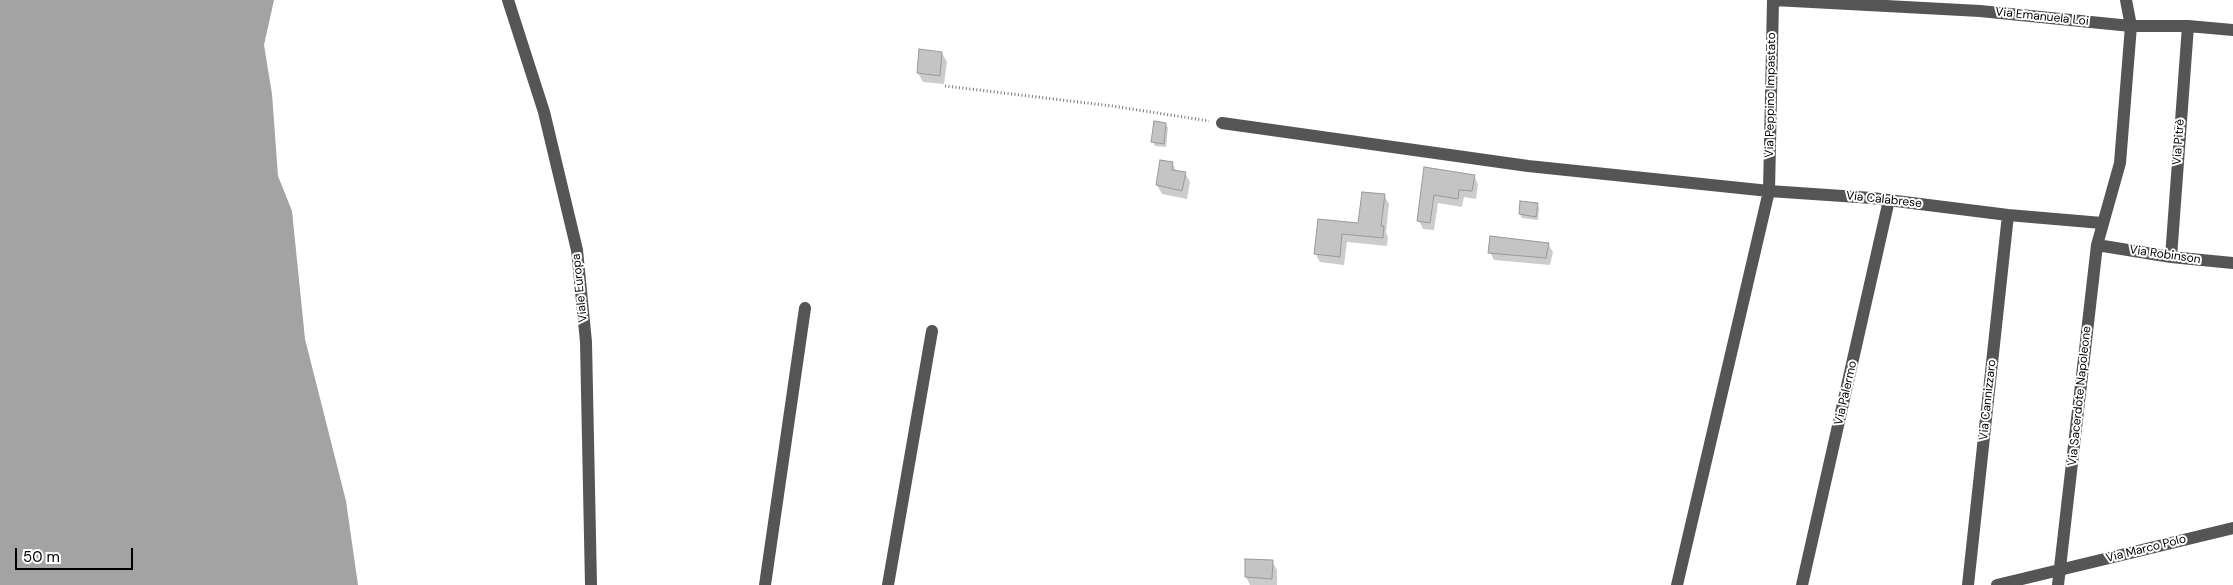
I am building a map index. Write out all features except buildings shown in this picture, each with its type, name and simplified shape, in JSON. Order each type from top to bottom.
[{"type":"street","name":"Viale Europa","points":[[508,0],[544,112],[577,250],[586,342],[591,585]]},
{"type":"street","name":"Via Emanuela Loi","points":[[1774,0],[1980,11],[2131,26]]},
{"type":"street","name":"Via Peppino Impastato","points":[[1769,190],[1774,0]]},
{"type":"street","points":[[2102,222],[2120,163],[2131,26],[2126,0]]},
{"type":"street","points":[[2131,26],[2188,26],[2233,30]]},
{"type":"street","name":"Via Pitrè","points":[[2171,257],[2188,26]]},
{"type":"street","name":"Via Calabrese","points":[[1222,123],[1528,166],[1889,200],[2008,215],[2102,222]]},
{"type":"street","points":[[1678,585],[1769,190]]},
{"type":"street","name":"Via Palermo","points":[[1802,585],[1889,200]]},
{"type":"street","name":"Via Cannizzaro","points":[[1968,585],[2008,215]]},
{"type":"street","name":"Via Sacerdote Napoleone","points":[[2058,585],[2097,245],[2102,222]]},
{"type":"street","name":"Via Robinson","points":[[2097,245],[2171,257],[2233,263]]},
{"type":"street","points":[[765,585],[805,308]]},
{"type":"street","points":[[888,585],[932,330]]},
{"type":"street","name":"Via Marco Polo","points":[[1996,585],[2233,528]]},
{"type":"path","points":[[945,86],[1112,106],[1222,123]]},
{"type":"shaded area","points":[[0,0],[274,0],[264,45],[272,94],[278,176],[292,211],[305,339],[346,501],[358,585],[0,585]]}]
